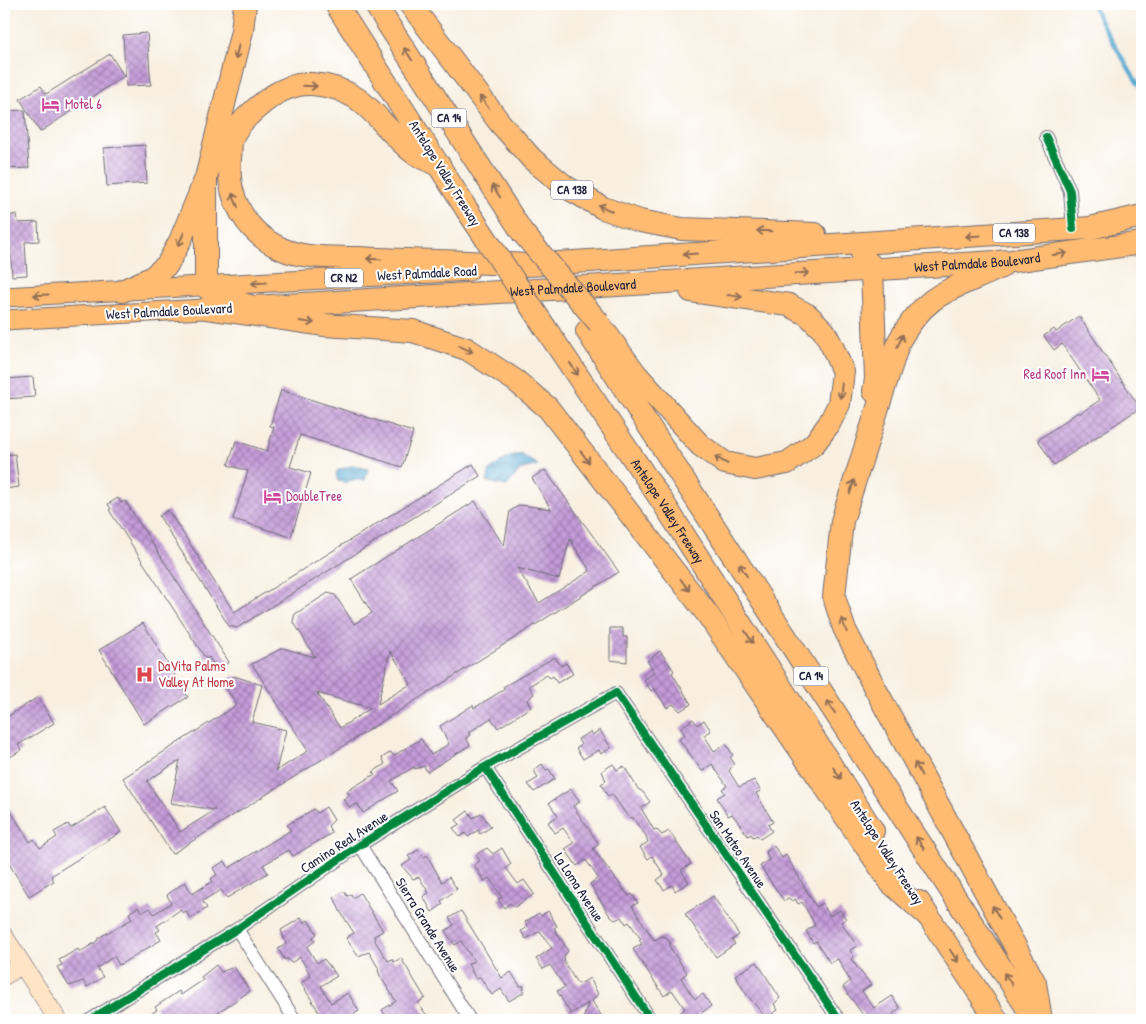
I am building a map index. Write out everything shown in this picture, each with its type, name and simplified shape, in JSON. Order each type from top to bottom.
[{"type":"highway","points":[[122,291],[151,278],[167,265],[180,241],[206,178],[242,31],[245,4]]},
{"type":"highway","name":"Antelope Valley Freeway","points":[[336,4],[467,210],[664,504],[927,915],[997,1020]]},
{"type":"highway","name":"CA 14","points":[[375,4],[522,232],[593,327],[1035,1020]]},
{"type":"highway","name":"CA 138","points":[[410,4],[500,123],[532,159],[566,187],[603,208],[640,221],[682,229],[813,233],[885,242]]},
{"type":"highway","name":"West Palmdale Boulevard","points":[[440,166],[411,151],[366,104],[346,92],[312,84],[293,86],[276,92],[248,115],[232,139],[229,164],[231,190],[243,217],[263,240],[285,250],[318,256],[420,262],[475,261],[528,265],[1090,228],[1142,216]]},
{"type":"highway","points":[[206,178],[206,297],[324,325],[413,331],[467,348],[516,381],[548,408],[708,615],[891,883],[927,915]]},
{"type":"highway","name":"West Palmdale Boulevard","points":[[206,297],[224,298],[253,308],[1012,261],[1142,243]]},
{"type":"highway","points":[[844,244],[866,260],[872,269],[876,379],[862,454]]},
{"type":"highway","points":[[1012,261],[979,277],[948,288],[927,303],[911,320],[899,341],[842,521],[834,597],[844,628],[876,690],[1035,983],[1040,1020]]},
{"type":"highway","points":[[593,327],[700,445],[725,463],[754,470],[787,463],[814,444],[829,424],[839,404],[843,372],[838,357],[824,332],[808,315],[789,305],[635,284]]},
{"type":"main road","name":"West Palmdale Road","points":[[206,297],[528,265]]},
{"type":"main road","name":"West Palmdale Boulevard","points":[[7,300],[122,291],[206,297]]},
{"type":"main road","points":[[78,293],[80,316]]},
{"type":"main road","name":"West Palmdale Boulevard","points":[[4,320],[80,316],[206,297]]},
{"type":"street","points":[[1046,138],[1070,191],[1073,229]]},
{"type":"street","name":"Camino Real Avenue","points":[[90,1020],[237,929],[360,846],[485,767],[616,693]]},
{"type":"street","name":"San Mateo Avenue","points":[[616,693],[839,1020]]},
{"type":"street","name":"La Loma Avenue","points":[[485,767],[651,1020]]},
{"type":"street","name":"Sierra Grande Avenue","points":[[360,846],[470,1020]]},
{"type":"street","points":[[237,929],[295,1020]]},
{"type":"street","points":[[4,936],[58,1020]]},
{"type":"street","points":[[4,976],[22,964]]},
{"type":"water","points":[[521,454],[538,465],[520,470],[507,486],[487,482],[490,470],[507,458]]},
{"type":"water","points":[[354,465],[368,469],[365,480],[351,480],[346,483],[338,481],[336,474],[338,470]]},
{"type":"building","points":[[147,33],[151,85],[126,86],[123,35]]},
{"type":"building","points":[[110,54],[124,76],[40,132],[20,99],[41,86],[46,94]]},
{"type":"building","points":[[25,110],[29,168],[4,169],[4,111]]},
{"type":"building","points":[[145,145],[147,183],[107,186],[104,148]]},
{"type":"building","points":[[17,214],[18,223],[38,222],[39,241],[25,242],[27,275],[12,276],[10,243],[4,243],[4,217]]},
{"type":"building","name":"Red Roof Inn","points":[[1079,316],[1140,408],[1054,465],[1038,440],[1078,412],[1079,414],[1100,400],[1062,344],[1054,350],[1044,336],[1054,329],[1056,332]]},
{"type":"building","points":[[33,377],[35,397],[4,399],[4,379]]},
{"type":"building","points":[[281,390],[413,432],[402,467],[300,435],[290,467],[311,473],[291,537],[233,519],[248,471],[228,465],[236,441],[267,451],[274,427],[270,426]]},
{"type":"building","points":[[15,454],[19,487],[4,489],[4,455]]},
{"type":"building","points":[[473,464],[480,476],[237,628],[229,626],[159,516],[168,510],[234,612]]},
{"type":"building","points":[[545,470],[619,572],[172,854],[123,778],[237,705],[223,683],[234,676],[262,685],[252,722],[286,730],[276,771],[308,751],[252,664],[282,648],[315,657],[293,621],[295,614],[328,593],[335,595],[354,624],[372,613],[351,579],[475,501],[504,546],[510,511],[520,505],[551,509],[532,478]],"holes":[[[570,539],[590,571],[539,603],[517,568],[559,579]],[[390,651],[411,684],[378,704]],[[317,693],[371,708],[340,728]],[[180,760],[171,803],[215,810],[180,832],[147,781]]]},
{"type":"building","points":[[118,498],[121,503],[125,501],[229,662],[223,666],[213,664],[209,657],[206,659],[109,510],[111,509],[108,504]]},
{"type":"building","name":"DaVita Palms Valley At Home","points":[[143,623],[188,697],[144,724],[99,650]]},
{"type":"building","points":[[610,628],[623,628],[623,637],[627,637],[627,662],[610,660]]},
{"type":"building","points":[[660,651],[674,671],[672,673],[691,704],[680,711],[673,704],[667,708],[654,688],[651,691],[644,680],[655,672],[647,661]]},
{"type":"building","points":[[555,657],[561,666],[566,663],[573,674],[557,683],[553,676],[550,678],[547,675],[529,686],[534,694],[527,700],[531,707],[498,728],[491,718],[468,733],[470,735],[466,738],[470,745],[427,772],[424,766],[415,769],[414,767],[391,781],[398,791],[363,813],[358,804],[349,807],[343,799],[350,795],[347,791],[375,774],[373,772],[385,764],[382,758],[391,752],[393,756],[421,739],[431,755],[449,744],[440,726],[473,705],[474,708],[505,689],[503,687]]},
{"type":"building","points":[[38,697],[54,723],[18,745],[22,750],[8,758],[4,751],[4,719]]},
{"type":"building","points":[[693,719],[697,725],[704,720],[711,731],[704,735],[714,751],[726,744],[733,755],[730,757],[734,763],[729,771],[739,787],[754,780],[761,791],[756,793],[773,822],[768,825],[772,831],[760,839],[757,835],[753,837],[751,834],[748,836],[732,814],[728,816],[717,798],[725,793],[722,789],[727,786],[712,764],[702,771],[679,739],[685,735],[680,728]]},
{"type":"building","points":[[600,730],[611,748],[601,754],[599,750],[583,759],[576,748],[581,745],[578,739],[590,732],[592,735]]},
{"type":"building","points":[[542,764],[546,770],[549,769],[555,779],[534,792],[528,784],[538,778],[534,770]]},
{"type":"building","points":[[613,764],[617,770],[624,766],[638,789],[643,792],[650,802],[641,808],[654,830],[656,829],[662,835],[669,831],[691,864],[681,870],[689,882],[675,891],[672,885],[664,890],[657,880],[664,875],[652,856],[648,859],[640,847],[648,842],[646,836],[632,817],[630,818],[626,814],[612,794],[608,797],[601,784],[606,781],[602,771]]},
{"type":"building","points":[[571,789],[580,802],[573,806],[599,844],[593,849],[629,896],[632,894],[638,903],[632,906],[654,940],[662,936],[666,937],[671,944],[669,946],[687,973],[681,978],[691,994],[695,999],[703,994],[711,1006],[692,1020],[682,1020],[678,1014],[685,1009],[672,990],[664,996],[633,949],[642,944],[639,940],[641,939],[629,922],[626,924],[622,917],[615,920],[610,916],[590,884],[598,878],[586,860],[577,866],[565,849],[574,843],[563,828],[555,833],[548,822],[558,816],[549,803]]},
{"type":"building","points":[[4,800],[30,842],[34,839],[40,848],[57,837],[54,832],[68,824],[71,828],[105,807],[121,832],[51,876],[54,881],[29,896],[4,856]]},
{"type":"building","points":[[326,807],[334,820],[328,826],[332,833],[293,856],[289,850],[263,865],[268,873],[227,898],[221,890],[202,901],[207,908],[190,919],[186,911],[183,913],[180,910],[157,926],[160,930],[156,932],[161,940],[119,965],[114,956],[97,968],[103,977],[87,987],[83,981],[69,986],[57,967],[62,965],[59,960],[78,949],[80,952],[96,942],[100,937],[132,919],[129,913],[138,907],[143,912],[150,908],[154,914],[171,903],[167,895],[185,882],[192,894],[213,881],[211,879],[217,875],[213,868],[225,861],[229,868],[291,830],[287,825],[314,809],[317,813]]},
{"type":"building","points":[[468,811],[473,818],[481,813],[491,827],[480,834],[478,830],[468,837],[465,833],[460,837],[453,828],[460,824],[456,820]]},
{"type":"building","points":[[774,846],[782,858],[786,855],[816,907],[822,903],[830,916],[840,910],[846,919],[841,922],[857,946],[850,950],[854,957],[851,959],[871,985],[862,991],[874,1008],[892,996],[900,1008],[893,1014],[898,1020],[867,1020],[843,987],[850,981],[838,959],[830,963],[816,941],[813,943],[806,931],[815,925],[802,902],[798,904],[795,899],[793,901],[788,898],[784,901],[760,866],[769,860],[766,852]]},
{"type":"building","points":[[487,848],[493,854],[502,848],[511,864],[506,868],[518,884],[524,880],[534,894],[515,907],[510,903],[504,908],[498,899],[502,897],[489,878],[484,881],[474,865],[480,861],[476,855]]},
{"type":"building","points":[[418,850],[425,857],[427,855],[442,882],[449,877],[457,889],[441,901],[443,904],[432,912],[423,896],[429,893],[419,877],[413,879],[402,866],[411,860],[408,856]]},
{"type":"building","points":[[344,891],[347,896],[351,894],[353,898],[360,893],[383,931],[374,936],[375,941],[388,961],[392,959],[394,962],[401,958],[425,998],[418,1003],[430,1020],[388,1020],[382,1010],[396,1001],[380,976],[379,969],[369,952],[358,956],[346,938],[354,933],[340,911],[334,897]]},
{"type":"building","points":[[713,896],[739,935],[732,940],[735,944],[716,957],[685,914]]},
{"type":"building","points":[[461,911],[502,978],[511,972],[520,986],[524,986],[523,993],[509,1001],[501,989],[492,995],[480,977],[476,979],[468,964],[474,961],[461,941],[455,945],[445,931],[454,925],[449,918]]},
{"type":"building","points":[[548,911],[557,926],[554,928],[568,951],[564,956],[565,964],[577,983],[580,984],[590,978],[598,994],[592,1001],[604,1020],[583,1020],[588,1003],[571,1014],[557,991],[565,987],[550,965],[543,969],[536,959],[552,948],[540,931],[526,939],[521,931],[528,927],[525,922],[539,913],[541,916]]},
{"type":"building","points":[[301,918],[304,923],[308,920],[317,934],[313,937],[315,941],[307,947],[317,963],[324,959],[337,976],[321,986],[331,1003],[348,993],[359,1011],[351,1016],[354,1020],[324,1020],[301,983],[311,976],[300,957],[291,963],[287,958],[285,960],[278,949],[286,944],[281,930]]},
{"type":"building","points":[[757,962],[780,998],[774,1004],[778,1010],[766,1018],[744,991],[735,975]]},
{"type":"building","points":[[216,965],[221,972],[234,967],[250,991],[206,1020],[141,1020],[157,1010],[155,1007],[179,991],[181,995],[203,980],[201,977]]},
{"type":"waterway","points":[[1093,4],[1098,17],[1142,91]]},
{"type":"cycle path","points":[[1046,137],[1070,191],[1073,229]]},
{"type":"cycle path","points":[[90,1020],[237,929],[360,845],[485,767],[616,693],[839,1020]]},
{"type":"cycle path","points":[[485,767],[651,1020]]},
{"type":"place","name":"Motel 6","points":[[51,104]]},
{"type":"place","name":"Red Roof Inn","points":[[1100,374]]},
{"type":"place","name":"DoubleTree","points":[[272,496]]},
{"type":"place","name":"DaVita Palms Valley At Home","points":[[144,674]]}]
